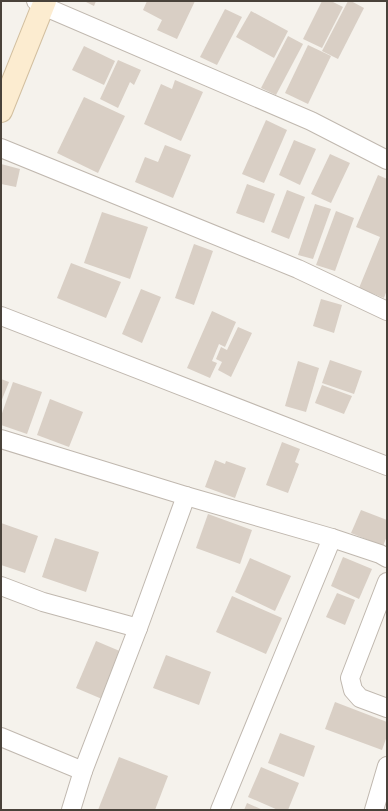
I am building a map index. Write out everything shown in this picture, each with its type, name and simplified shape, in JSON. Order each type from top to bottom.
[{"type":"street","points":[[1,111],[41,3],[311,121],[387,160]]},
{"type":"street","points":[[1,148],[298,270],[387,311]]},
{"type":"street","points":[[1,316],[387,466]]},
{"type":"street","points":[[1,439],[186,496],[332,538],[380,554],[387,558]]},
{"type":"street","points":[[71,810],[83,771],[138,628],[186,496]]},
{"type":"street","points":[[220,810],[332,538]]},
{"type":"street","points":[[387,582],[350,678],[353,690],[360,698],[387,708]]},
{"type":"street","points":[[1,586],[43,602],[138,628]]},
{"type":"street","points":[[1,736],[83,771]]},
{"type":"street","points":[[374,810],[387,766]]},
{"type":"building","points":[[84,1],[96,1],[94,6]]},
{"type":"building","points":[[147,1],[195,1],[177,39],[157,30],[162,20],[143,10]]},
{"type":"building","points":[[322,1],[331,1],[343,7],[322,48],[303,39]]},
{"type":"building","points":[[348,1],[351,1],[364,8],[338,59],[322,51]]},
{"type":"building","points":[[225,9],[242,17],[217,65],[200,57]]},
{"type":"building","points":[[251,11],[288,31],[274,58],[236,37]]},
{"type":"building","points":[[288,36],[303,44],[276,95],[261,88]]},
{"type":"building","points":[[308,45],[331,56],[308,104],[285,93]]},
{"type":"building","points":[[84,46],[115,61],[104,85],[72,70]]},
{"type":"building","points":[[118,60],[141,70],[134,85],[130,82],[118,108],[100,99]]},
{"type":"building","points":[[175,80],[203,92],[181,141],[144,124],[161,84],[172,89]]},
{"type":"building","points":[[84,97],[125,116],[98,173],[57,153]]},
{"type":"building","points":[[266,120],[287,130],[264,183],[242,174]]},
{"type":"building","points":[[294,140],[316,149],[300,185],[279,175]]},
{"type":"building","points":[[165,145],[191,155],[173,198],[135,182],[145,157],[158,162]]},
{"type":"building","points":[[330,154],[350,163],[331,203],[311,194]]},
{"type":"building","points":[[1,164],[20,169],[16,187],[1,184]]},
{"type":"building","points":[[378,175],[387,179],[387,290],[384,298],[359,288],[380,237],[356,227]]},
{"type":"building","points":[[247,184],[275,194],[264,223],[236,213]]},
{"type":"building","points":[[287,190],[305,197],[289,239],[271,232]]},
{"type":"building","points":[[315,204],[331,209],[313,259],[298,255]]},
{"type":"building","points":[[336,211],[354,218],[335,271],[316,265]]},
{"type":"building","points":[[102,212],[148,227],[130,279],[84,263]]},
{"type":"building","points":[[194,244],[213,251],[194,305],[175,298]]},
{"type":"building","points":[[71,263],[121,282],[106,318],[57,298]]},
{"type":"building","points":[[141,289],[161,297],[142,343],[122,334]]},
{"type":"building","points":[[321,299],[342,305],[334,333],[313,326]]},
{"type":"building","points":[[212,311],[236,322],[225,347],[219,344],[212,361],[217,363],[210,378],[187,368]]},
{"type":"building","points":[[238,327],[252,333],[231,377],[218,370],[222,362],[216,359],[221,347],[227,350]]},
{"type":"building","points":[[330,360],[362,371],[354,394],[322,383]]},
{"type":"building","points":[[298,361],[319,368],[306,412],[285,406]]},
{"type":"building","points":[[1,379],[9,382],[1,402]]},
{"type":"building","points":[[13,382],[42,392],[27,434],[1,425],[1,416]]},
{"type":"building","points":[[322,385],[352,396],[344,414],[315,403]]},
{"type":"building","points":[[50,399],[83,412],[69,447],[37,435]]},
{"type":"building","points":[[282,442],[300,449],[295,462],[299,464],[288,493],[266,485]]},
{"type":"building","points":[[215,460],[225,464],[226,461],[246,468],[235,498],[205,487]]},
{"type":"building","points":[[361,510],[387,520],[387,536],[383,546],[351,533]]},
{"type":"building","points":[[208,514],[252,530],[240,564],[196,548]]},
{"type":"building","points":[[1,523],[38,536],[25,573],[1,565]]},
{"type":"building","points":[[55,538],[99,552],[86,592],[42,577]]},
{"type":"building","points":[[343,557],[372,569],[359,599],[331,586]]},
{"type":"building","points":[[250,558],[291,576],[275,611],[235,592]]},
{"type":"building","points":[[337,593],[355,600],[345,625],[326,617]]},
{"type":"building","points":[[232,596],[282,618],[266,654],[216,632]]},
{"type":"building","points":[[96,641],[122,652],[102,699],[76,688]]},
{"type":"building","points":[[166,655],[211,672],[199,705],[153,688]]},
{"type":"building","points":[[335,702],[387,722],[387,736],[382,750],[325,729]]},
{"type":"building","points":[[280,733],[315,746],[304,777],[268,763]]},
{"type":"building","points":[[119,757],[168,776],[155,810],[98,810]]},
{"type":"building","points":[[261,767],[299,783],[288,810],[278,810],[248,797]]},
{"type":"building","points":[[247,803],[263,810],[244,810]]}]
